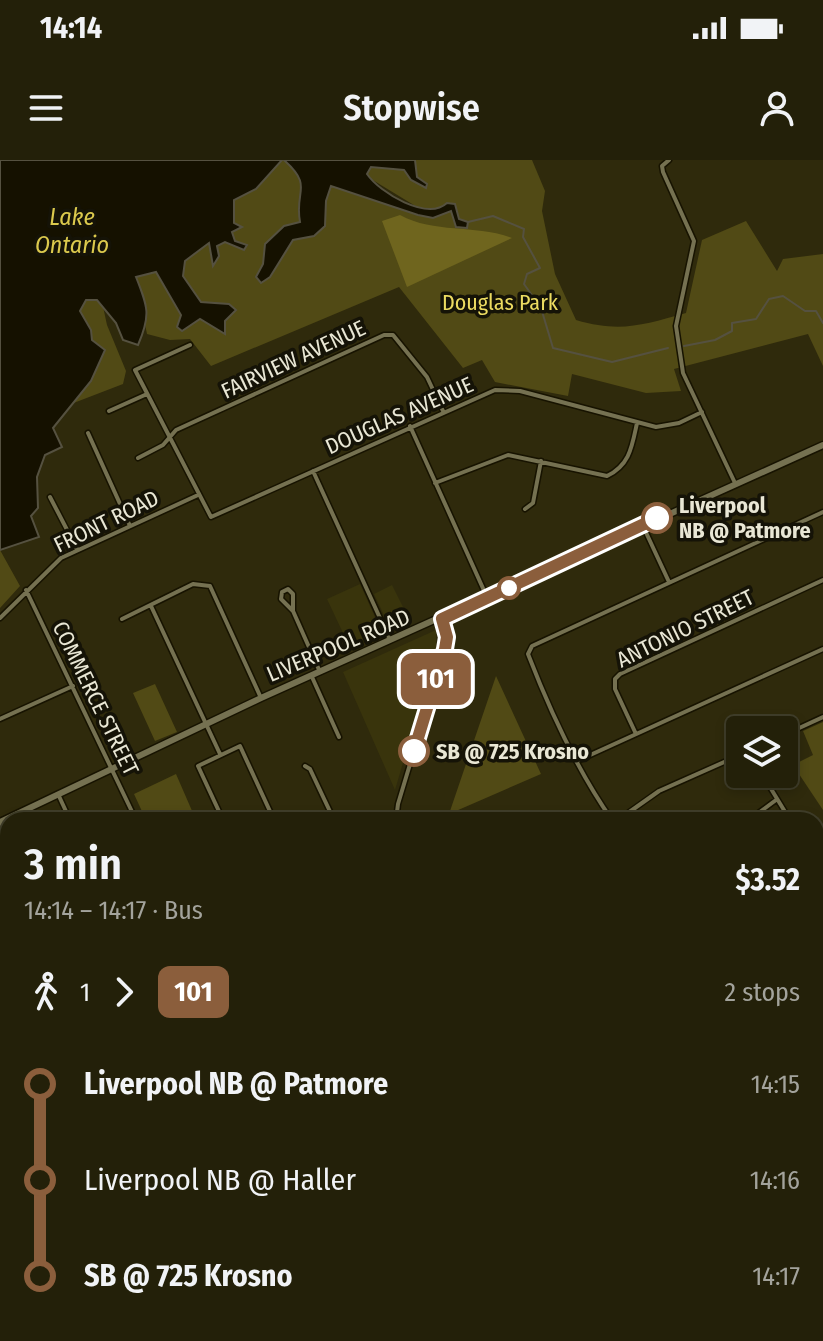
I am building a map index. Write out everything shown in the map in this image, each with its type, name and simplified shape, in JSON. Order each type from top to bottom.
[{"type":"street","points":[[669,160],[662,166],[694,241],[677,316],[676,340],[683,373],[735,483]]},
{"type":"street","name":"FAIRVIEW AVENUE","points":[[170,439],[176,430],[384,335],[393,335],[427,377],[443,411]]},
{"type":"street","points":[[190,345],[135,370],[198,495]]},
{"type":"street","name":"DOUGLAS AVENUE","points":[[198,495],[208,514],[211,517],[217,515],[443,411],[485,393],[506,389],[637,423],[668,426],[702,412]]},
{"type":"street","points":[[109,411],[147,394]]},
{"type":"street","points":[[435,483],[508,455],[607,476],[623,466],[630,454],[637,423]]},
{"type":"street","points":[[410,426],[487,598]]},
{"type":"street","points":[[88,433],[130,526]]},
{"type":"street","points":[[138,458],[170,439]]},
{"type":"street","name":"LIVERPOOL ROAD","points":[[21,812],[261,698],[392,642],[823,445]]},
{"type":"street","points":[[525,509],[533,503],[541,461]]},
{"type":"street","points":[[313,471],[392,642]]},
{"type":"street","name":"FRONT ROAD","points":[[0,618],[52,565],[77,549],[198,495]]},
{"type":"street","points":[[50,497],[77,549]]},
{"type":"street","points":[[609,812],[589,787],[528,654],[532,646],[823,512]]},
{"type":"street","points":[[643,525],[669,582]]},
{"type":"street","name":"ANTONIO STREET","points":[[636,734],[615,689],[615,679],[620,674],[823,580]]},
{"type":"street","points":[[122,619],[193,584],[210,586],[261,698]]},
{"type":"street","points":[[293,611],[293,594],[288,589],[282,592],[281,599],[293,611],[321,673]]},
{"type":"street","name":"COMMERCE STREET","points":[[26,590],[132,812]]},
{"type":"street","points":[[151,606],[220,754]]},
{"type":"street","points":[[397,812],[445,649],[447,637],[442,619]]},
{"type":"street","points":[[577,761],[823,649]]},
{"type":"street","points":[[312,677],[339,737]]},
{"type":"street","points":[[0,719],[73,686]]},
{"type":"street","points":[[798,729],[823,717]]},
{"type":"street","points":[[219,812],[198,766],[240,746],[270,812]]},
{"type":"street","points":[[627,812],[659,791],[726,761]]},
{"type":"street","points":[[305,766],[310,769],[330,812]]},
{"type":"street","points":[[770,788],[784,812]]},
{"type":"street","points":[[58,794],[66,812]]},
{"type":"street","points":[[760,812],[776,800]]},
{"type":"shaded area","points":[[400,215],[427,225],[484,231],[512,238],[407,287],[382,221]]},
{"type":"shaded area","points":[[360,584],[383,635],[351,650],[327,599]]},
{"type":"shaded area","points":[[392,585],[411,623],[392,632],[374,594]]},
{"type":"shaded area","points":[[436,630],[436,651],[395,790],[343,672]]},
{"type":"green space","name":"Douglas Park","points":[[252,160],[310,160],[326,201],[331,185],[422,210],[371,179],[367,173],[371,167],[405,170],[411,180],[417,177],[415,160],[532,160],[545,191],[542,211],[555,274],[576,320],[606,326],[644,324],[686,313],[702,240],[746,221],[777,271],[783,259],[823,254],[823,366],[808,334],[674,369],[681,391],[646,393],[572,374],[568,396],[495,382],[482,360],[463,368],[399,287],[211,366],[190,339],[170,340],[147,334],[132,261],[146,257],[201,303],[183,276],[169,243],[225,240],[235,229],[225,195]]},
{"type":"green space","points":[[97,279],[107,325],[126,371],[123,384],[71,404],[71,307]]},
{"type":"green space","points":[[0,550],[20,586],[0,608]]},
{"type":"green space","points":[[496,676],[541,774],[450,812]]},
{"type":"green space","points":[[155,684],[177,732],[155,741],[133,693]]},
{"type":"green space","points":[[823,722],[823,810],[798,772],[798,762],[813,755],[803,731]]},
{"type":"green space","points":[[176,774],[193,812],[142,812],[134,794]]},
{"type":"water","name":"Lake Ontario","points":[[0,160],[282,160],[256,189],[234,200],[234,223],[242,227],[232,232],[235,241],[247,245],[244,250],[225,242],[217,246],[219,256],[213,266],[209,243],[185,261],[183,276],[201,302],[229,304],[236,310],[225,321],[225,334],[200,319],[182,331],[177,327],[181,315],[156,272],[136,277],[146,311],[145,326],[138,345],[123,340],[116,323],[97,300],[86,300],[80,311],[91,330],[92,340],[105,350],[91,381],[53,428],[62,447],[45,455],[37,477],[38,508],[31,516],[39,537],[0,550]]},
{"type":"water","points":[[284,160],[415,160],[417,177],[427,184],[426,188],[411,180],[404,170],[371,167],[367,174],[382,189],[416,207],[428,209],[447,203],[455,204],[459,219],[468,222],[467,228],[456,227],[451,211],[433,218],[418,215],[331,186],[326,201],[325,226],[314,236],[293,240],[270,277],[261,283],[256,277],[263,264],[265,244],[284,226],[300,222],[301,183]]},
{"type":"waterway","points":[[468,222],[493,216],[524,229],[523,237],[540,268],[527,274],[524,284],[541,308],[553,348],[612,362],[668,348]]},
{"type":"waterway","points":[[684,346],[715,340],[732,331],[732,323],[756,319],[769,299],[783,296],[805,311],[816,311],[823,323]]},
{"type":"bus line","name":"101","points":[[414,751],[445,649],[446,624],[442,619],[657,518]]},
{"type":"place","name":"Liverpool NB @ Patmore","points":[[657,518]]},
{"type":"place","name":"SB @ 725 Krosno","points":[[414,751]]}]
